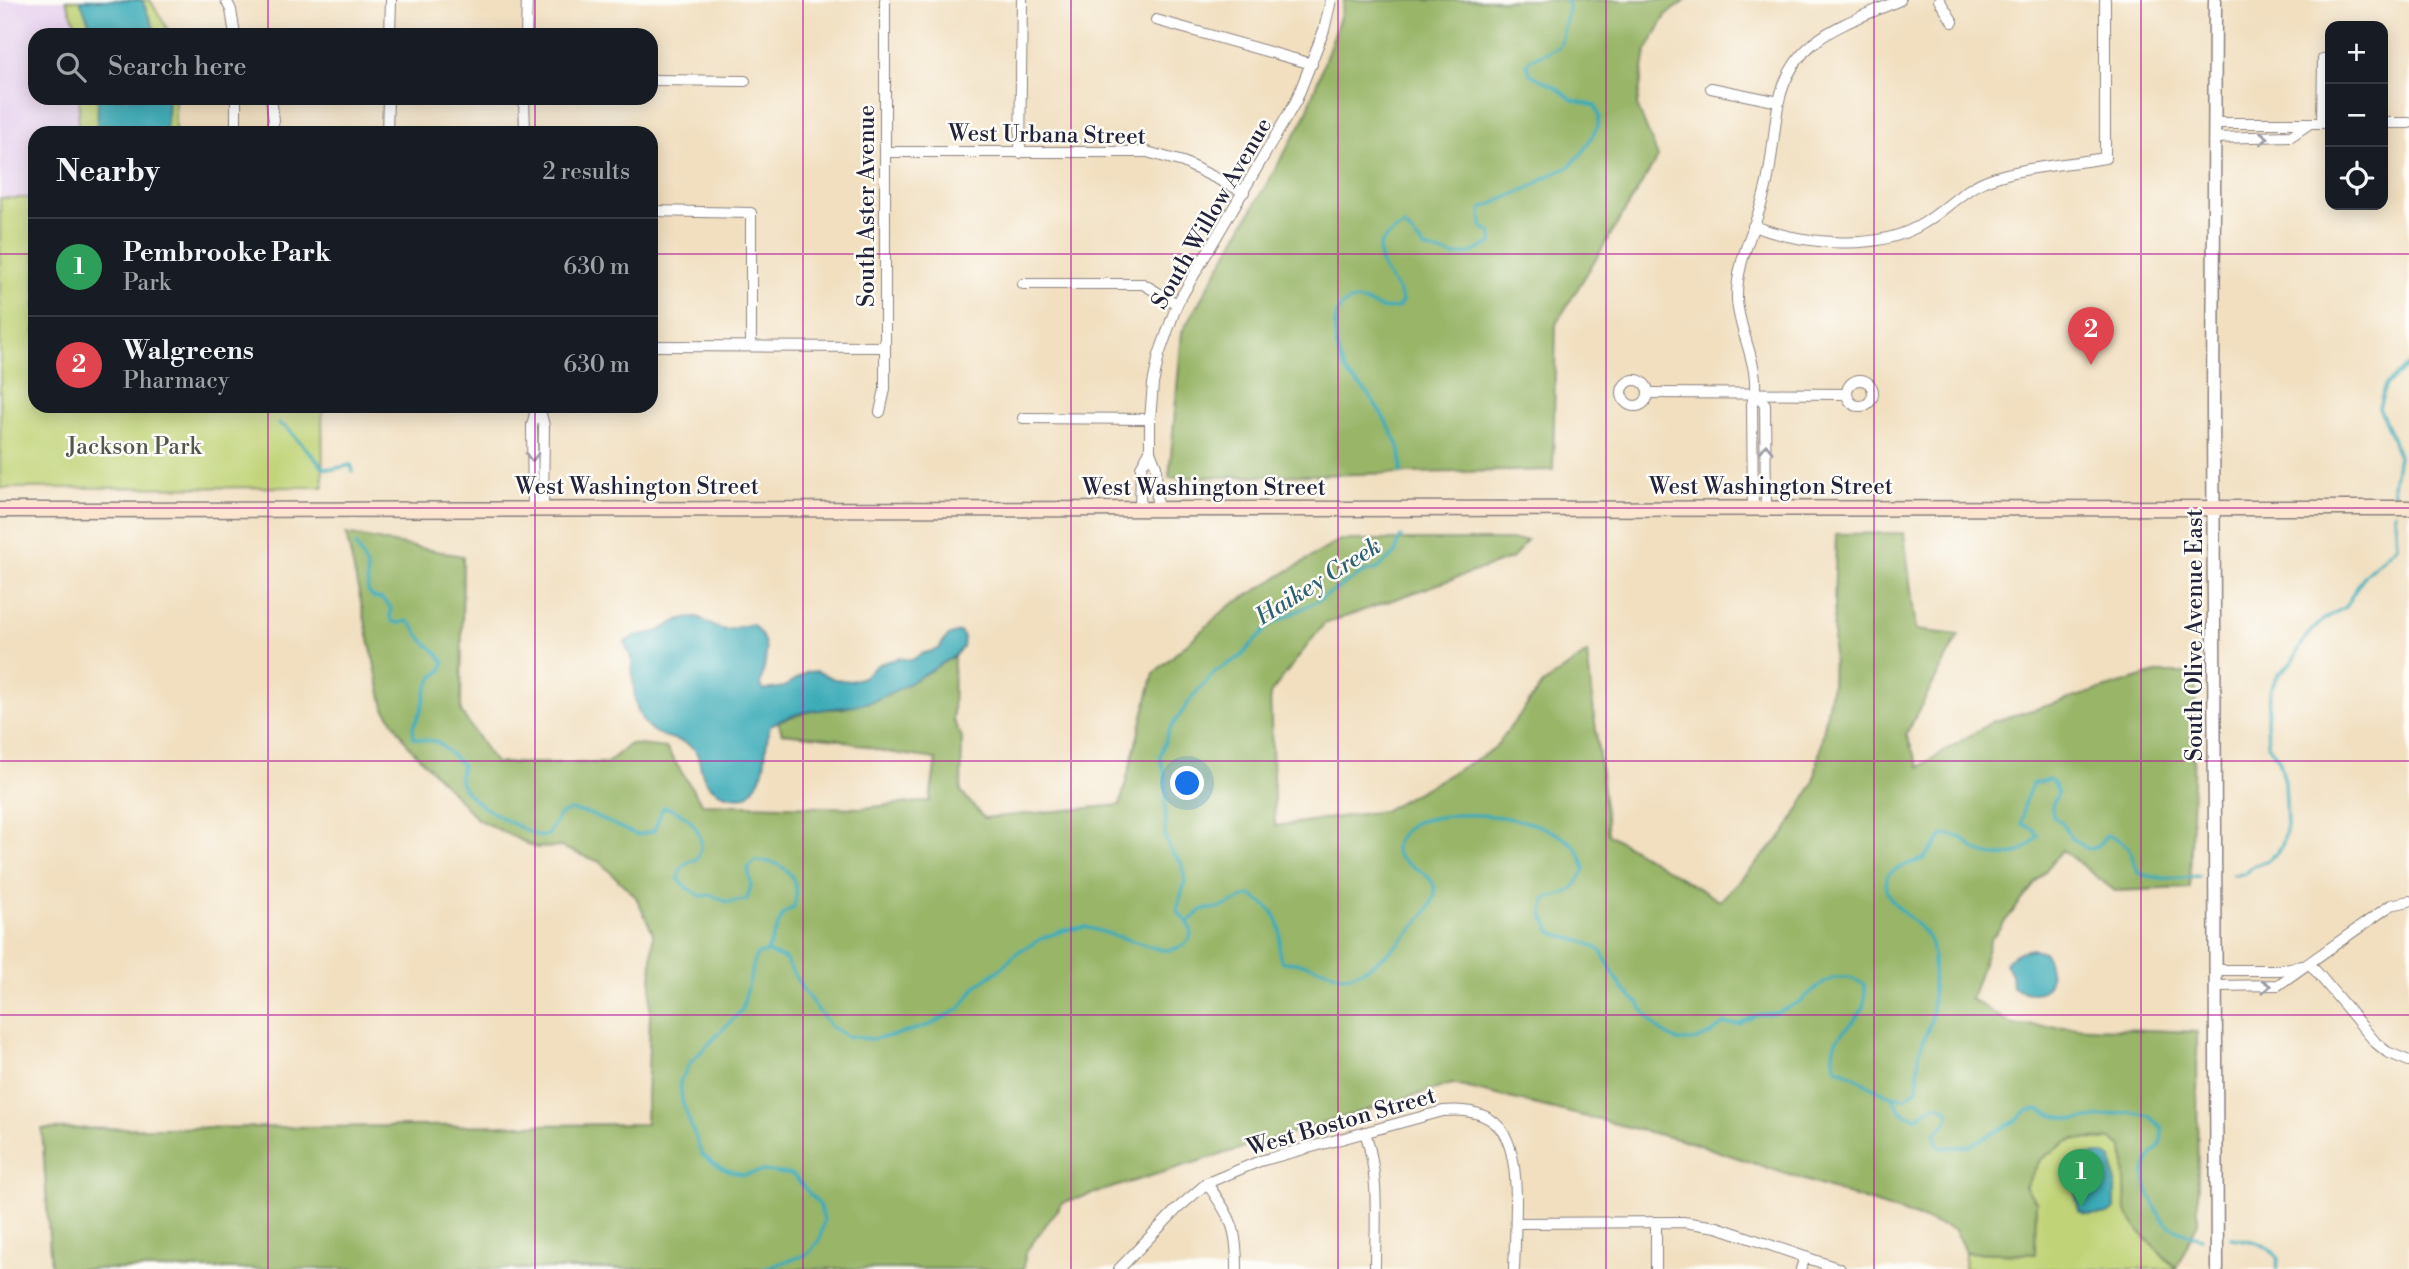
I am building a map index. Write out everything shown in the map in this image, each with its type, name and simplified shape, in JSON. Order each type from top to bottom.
[{"type":"main road","name":"West Washington Street","points":[[0,510],[2409,508]]},
{"type":"street","points":[[226,0],[232,10],[234,28]]},
{"type":"street","points":[[390,28],[391,0]]},
{"type":"street","points":[[526,28],[527,0]]},
{"type":"street","name":"South Aster Avenue","points":[[880,412],[885,389],[885,0]]},
{"type":"street","points":[[1020,153],[1022,0]]},
{"type":"street","name":"South Willow Avenue","points":[[1157,509],[1156,466],[1150,451],[1150,419],[1158,355],[1177,304],[1296,101],[1324,30],[1331,0]]},
{"type":"street","points":[[1760,509],[1752,404],[1756,394],[1737,298],[1739,270],[1769,173],[1779,102],[1784,84],[1798,58],[1818,38],[1845,22],[1900,0]]},
{"type":"street","points":[[1939,0],[1953,22]]},
{"type":"street","points":[[1754,226],[1810,241],[1883,238],[1921,225],[1966,191],[1992,178],[2105,158],[2105,0]]},
{"type":"street","name":"South Olive Avenue East","points":[[2215,0],[2217,1269]]},
{"type":"street","points":[[1156,20],[1312,64]]},
{"type":"street","points":[[2323,58],[2325,101]]},
{"type":"street","points":[[658,80],[745,81]]},
{"type":"street","points":[[1711,88],[1779,102]]},
{"type":"street","points":[[232,126],[235,105]]},
{"type":"street","points":[[272,105],[272,126]]},
{"type":"street","points":[[387,126],[388,105]]},
{"type":"street","points":[[524,105],[525,126]]},
{"type":"street","points":[[2214,123],[2325,123]]},
{"type":"street","points":[[2214,138],[2291,136],[2310,123]]},
{"type":"street","points":[[2388,123],[2409,123]]},
{"type":"street","name":"West Urbana Street","points":[[885,152],[1147,152],[1183,162],[1244,192]]},
{"type":"street","points":[[658,211],[751,213],[751,346]]},
{"type":"street","points":[[1023,284],[1143,284],[1177,304]]},
{"type":"street","points":[[658,346],[885,347]]},
{"type":"street","points":[[1648,393],[1847,394]]},
{"type":"street","points":[[536,413],[532,425],[538,509]]},
{"type":"street","points":[[1023,418],[1150,419]]},
{"type":"street","name":"South Willow Avenue","points":[[1140,509],[1141,467],[1150,451]]},
{"type":"street","points":[[2216,986],[2278,985],[2391,905],[2409,901]]},
{"type":"street","points":[[2216,970],[2280,970],[2310,964]]},
{"type":"street","points":[[2310,964],[2376,1044],[2409,1061]]},
{"type":"street","name":"West Boston Street","points":[[1208,1183],[1260,1161],[1365,1132],[1443,1111],[1473,1111],[1487,1117],[1499,1127],[1508,1140],[1514,1160],[1516,1223]]},
{"type":"street","points":[[1365,1132],[1376,1178],[1375,1269]]},
{"type":"street","points":[[1119,1269],[1177,1209],[1208,1183],[1234,1227],[1237,1269]]},
{"type":"street","points":[[1656,1222],[1656,1269]]},
{"type":"street","points":[[1514,1269],[1516,1223],[1656,1222],[1707,1224],[1840,1269]]},
{"type":"street","points":[[1801,1269],[1805,1257]]},
{"type":"shaded area","points":[[0,0],[66,0],[77,28],[28,28],[28,105],[79,105],[78,126],[28,126],[28,198],[0,198]]},
{"type":"green space","points":[[66,0],[150,0],[167,28],[77,28]]},
{"type":"green space","points":[[1344,0],[1686,0],[1667,14],[1646,51],[1637,105],[1658,157],[1556,324],[1553,470],[1169,478],[1182,332],[1305,117]]},
{"type":"green space","points":[[79,105],[175,105],[175,126],[78,126]]},
{"type":"green space","name":"Jackson Park","points":[[0,198],[28,198],[28,413],[322,413],[323,487],[0,488]]},
{"type":"green space","points":[[1904,533],[1916,630],[1959,635],[1906,734],[1919,767],[1992,722],[2156,673],[2196,673],[2190,888],[2115,891],[2062,850],[1991,939],[1971,999],[2013,1025],[2197,1032],[2198,1223],[2176,1268],[2139,1231],[2126,1212],[2124,1155],[2122,1147],[2112,1140],[2076,1139],[2066,1142],[2040,1160],[2025,1187],[2036,1201],[2035,1254],[1965,1252],[1955,1230],[1693,1143],[1452,1084],[1062,1203],[1025,1253],[1024,1269],[51,1269],[42,1129],[646,1124],[653,933],[636,897],[600,862],[561,847],[536,848],[477,819],[408,745],[384,707],[346,534],[463,556],[461,712],[495,763],[607,763],[630,744],[666,748],[702,804],[862,808],[930,801],[936,759],[886,752],[838,739],[782,733],[778,721],[817,709],[841,709],[878,699],[954,656],[953,720],[962,738],[961,792],[984,818],[1120,805],[1154,673],[1228,607],[1340,540],[1527,540],[1513,558],[1324,624],[1270,694],[1275,826],[1383,811],[1493,750],[1543,684],[1587,653],[1608,834],[1720,901],[1785,833],[1814,782],[1832,684],[1836,534]]},
{"type":"green space","points":[[2076,1139],[2112,1140],[2122,1147],[2139,1231],[2176,1269],[1964,1269],[1965,1252],[2034,1254],[2036,1202],[2025,1187],[2040,1160],[2066,1142]]},
{"type":"water","points":[[80,0],[142,0],[154,28],[91,28]]},
{"type":"water","points":[[98,105],[168,105],[166,126],[97,126]]},
{"type":"water","points":[[698,617],[726,630],[752,624],[759,631],[766,652],[760,685],[764,690],[784,687],[807,672],[817,671],[834,679],[851,681],[863,677],[879,664],[899,658],[912,660],[921,654],[939,649],[952,634],[960,632],[964,637],[963,647],[954,656],[888,695],[851,706],[796,714],[770,726],[760,778],[747,796],[739,797],[725,795],[712,788],[704,777],[694,749],[654,732],[641,718],[637,709],[632,662],[625,642],[635,636],[657,632],[681,619]]},
{"type":"water","points":[[2033,949],[2044,952],[2050,972],[2047,987],[2034,993],[2013,988],[2012,974],[2005,964],[2013,955]]},
{"type":"water","points":[[2103,1154],[2112,1159],[2115,1209],[2103,1215],[2083,1213],[2079,1211],[2072,1178],[2075,1159],[2079,1156]]},
{"type":"waterway","name":"Haikey Creek","points":[[1401,473],[1400,449],[1390,429],[1379,410],[1343,366],[1335,334],[1337,314],[1342,306],[1354,300],[1381,308],[1397,308],[1402,302],[1380,260],[1380,246],[1389,235],[1405,226],[1424,248],[1455,256],[1472,253],[1492,243],[1492,233],[1482,227],[1481,209],[1569,167],[1583,152],[1598,126],[1599,115],[1595,106],[1573,100],[1554,86],[1530,74],[1527,64],[1529,60],[1560,46],[1569,5],[1564,0]]},
{"type":"waterway","points":[[2395,505],[2393,485],[2398,456],[2379,408],[2385,386],[2409,365]]},
{"type":"waterway","name":"Haikey Creek","points":[[279,424],[287,428],[324,468],[351,465],[353,471]]},
{"type":"waterway","points":[[2233,875],[2245,874],[2253,866],[2267,861],[2277,853],[2283,843],[2287,826],[2285,782],[2279,759],[2268,745],[2267,719],[2271,688],[2279,674],[2292,662],[2306,637],[2323,620],[2345,607],[2365,574],[2397,546],[2395,513]]},
{"type":"waterway","name":"Haikey Creek","points":[[764,1269],[808,1254],[820,1239],[824,1220],[819,1204],[793,1175],[764,1171],[743,1175],[721,1168],[702,1155],[682,1101],[680,1082],[690,1063],[742,1010],[756,955],[766,952],[785,959],[803,990],[831,1027],[847,1036],[871,1039],[930,1025],[961,1008],[976,986],[999,970],[1019,951],[1065,930],[1086,927],[1162,950],[1185,944],[1189,940],[1191,930],[1177,910],[1185,881],[1182,864],[1165,838],[1166,779],[1160,756],[1169,730],[1194,695],[1216,671],[1240,657],[1270,625],[1363,573],[1377,569],[1396,553],[1401,537]]},
{"type":"waterway","name":"Haikey Creek","points":[[356,545],[367,567],[368,591],[391,608],[390,616],[393,622],[407,621],[412,625],[444,663],[426,691],[413,727],[414,738],[438,742],[462,765],[460,781],[472,798],[494,814],[540,837],[548,835],[559,815],[571,810],[590,814],[637,835],[654,831],[663,807],[680,813],[694,825],[701,841],[697,859],[682,867],[678,878],[700,896],[712,895],[727,902],[747,900],[751,885],[748,868],[755,861],[783,867],[793,879],[796,887],[794,907],[783,914],[767,951]]},
{"type":"waterway","points":[[1188,922],[1201,910],[1220,908],[1251,895],[1269,908],[1277,918],[1282,962],[1306,965],[1342,976],[1355,974],[1398,944],[1424,916],[1432,903],[1435,892],[1432,882],[1398,856],[1395,849],[1398,839],[1410,826],[1429,819],[1465,815],[1524,821],[1559,835],[1573,845],[1585,869],[1571,890],[1546,898],[1543,914],[1551,932],[1600,950],[1622,988],[1639,1004],[1654,1025],[1668,1036],[1679,1041],[1692,1041],[1710,1035],[1723,1024],[1740,1024],[1756,1015],[1777,1013],[1801,1001],[1817,987],[1834,978],[1850,978],[1864,984],[1865,1000],[1855,1020],[1835,1043],[1833,1054],[1837,1068],[1888,1095],[1906,1098],[1917,1088],[1918,1060],[1931,1020],[1933,959],[1931,944],[1926,935],[1889,895],[1886,885],[1888,874],[1923,859],[1944,835],[1962,838],[1978,851],[1995,856],[2011,855],[2026,848],[2038,836],[2033,829],[2022,824],[2024,804],[2032,784],[2049,779],[2058,793],[2052,806],[2053,816],[2063,824],[2071,838],[2088,849],[2097,847],[2106,836],[2120,840],[2128,848],[2138,873],[2168,878],[2199,876]]},
{"type":"waterway","points":[[1893,1098],[1902,1112],[1918,1118],[1929,1108],[1939,1105],[1947,1109],[1949,1115],[1946,1123],[1935,1133],[1937,1143],[1942,1148],[1969,1146],[2014,1122],[2027,1111],[2037,1109],[2076,1120],[2130,1112],[2150,1116],[2162,1128],[2161,1144],[2154,1152],[2145,1172],[2150,1195],[2165,1222],[2201,1238]]},
{"type":"waterway","points":[[2231,1238],[2251,1241],[2268,1248],[2278,1258],[2277,1269]]},
{"type":"place","name":"Walgreens","points":[[2091,365]]},
{"type":"place","name":"Pembrooke Park","points":[[2081,1207]]}]
